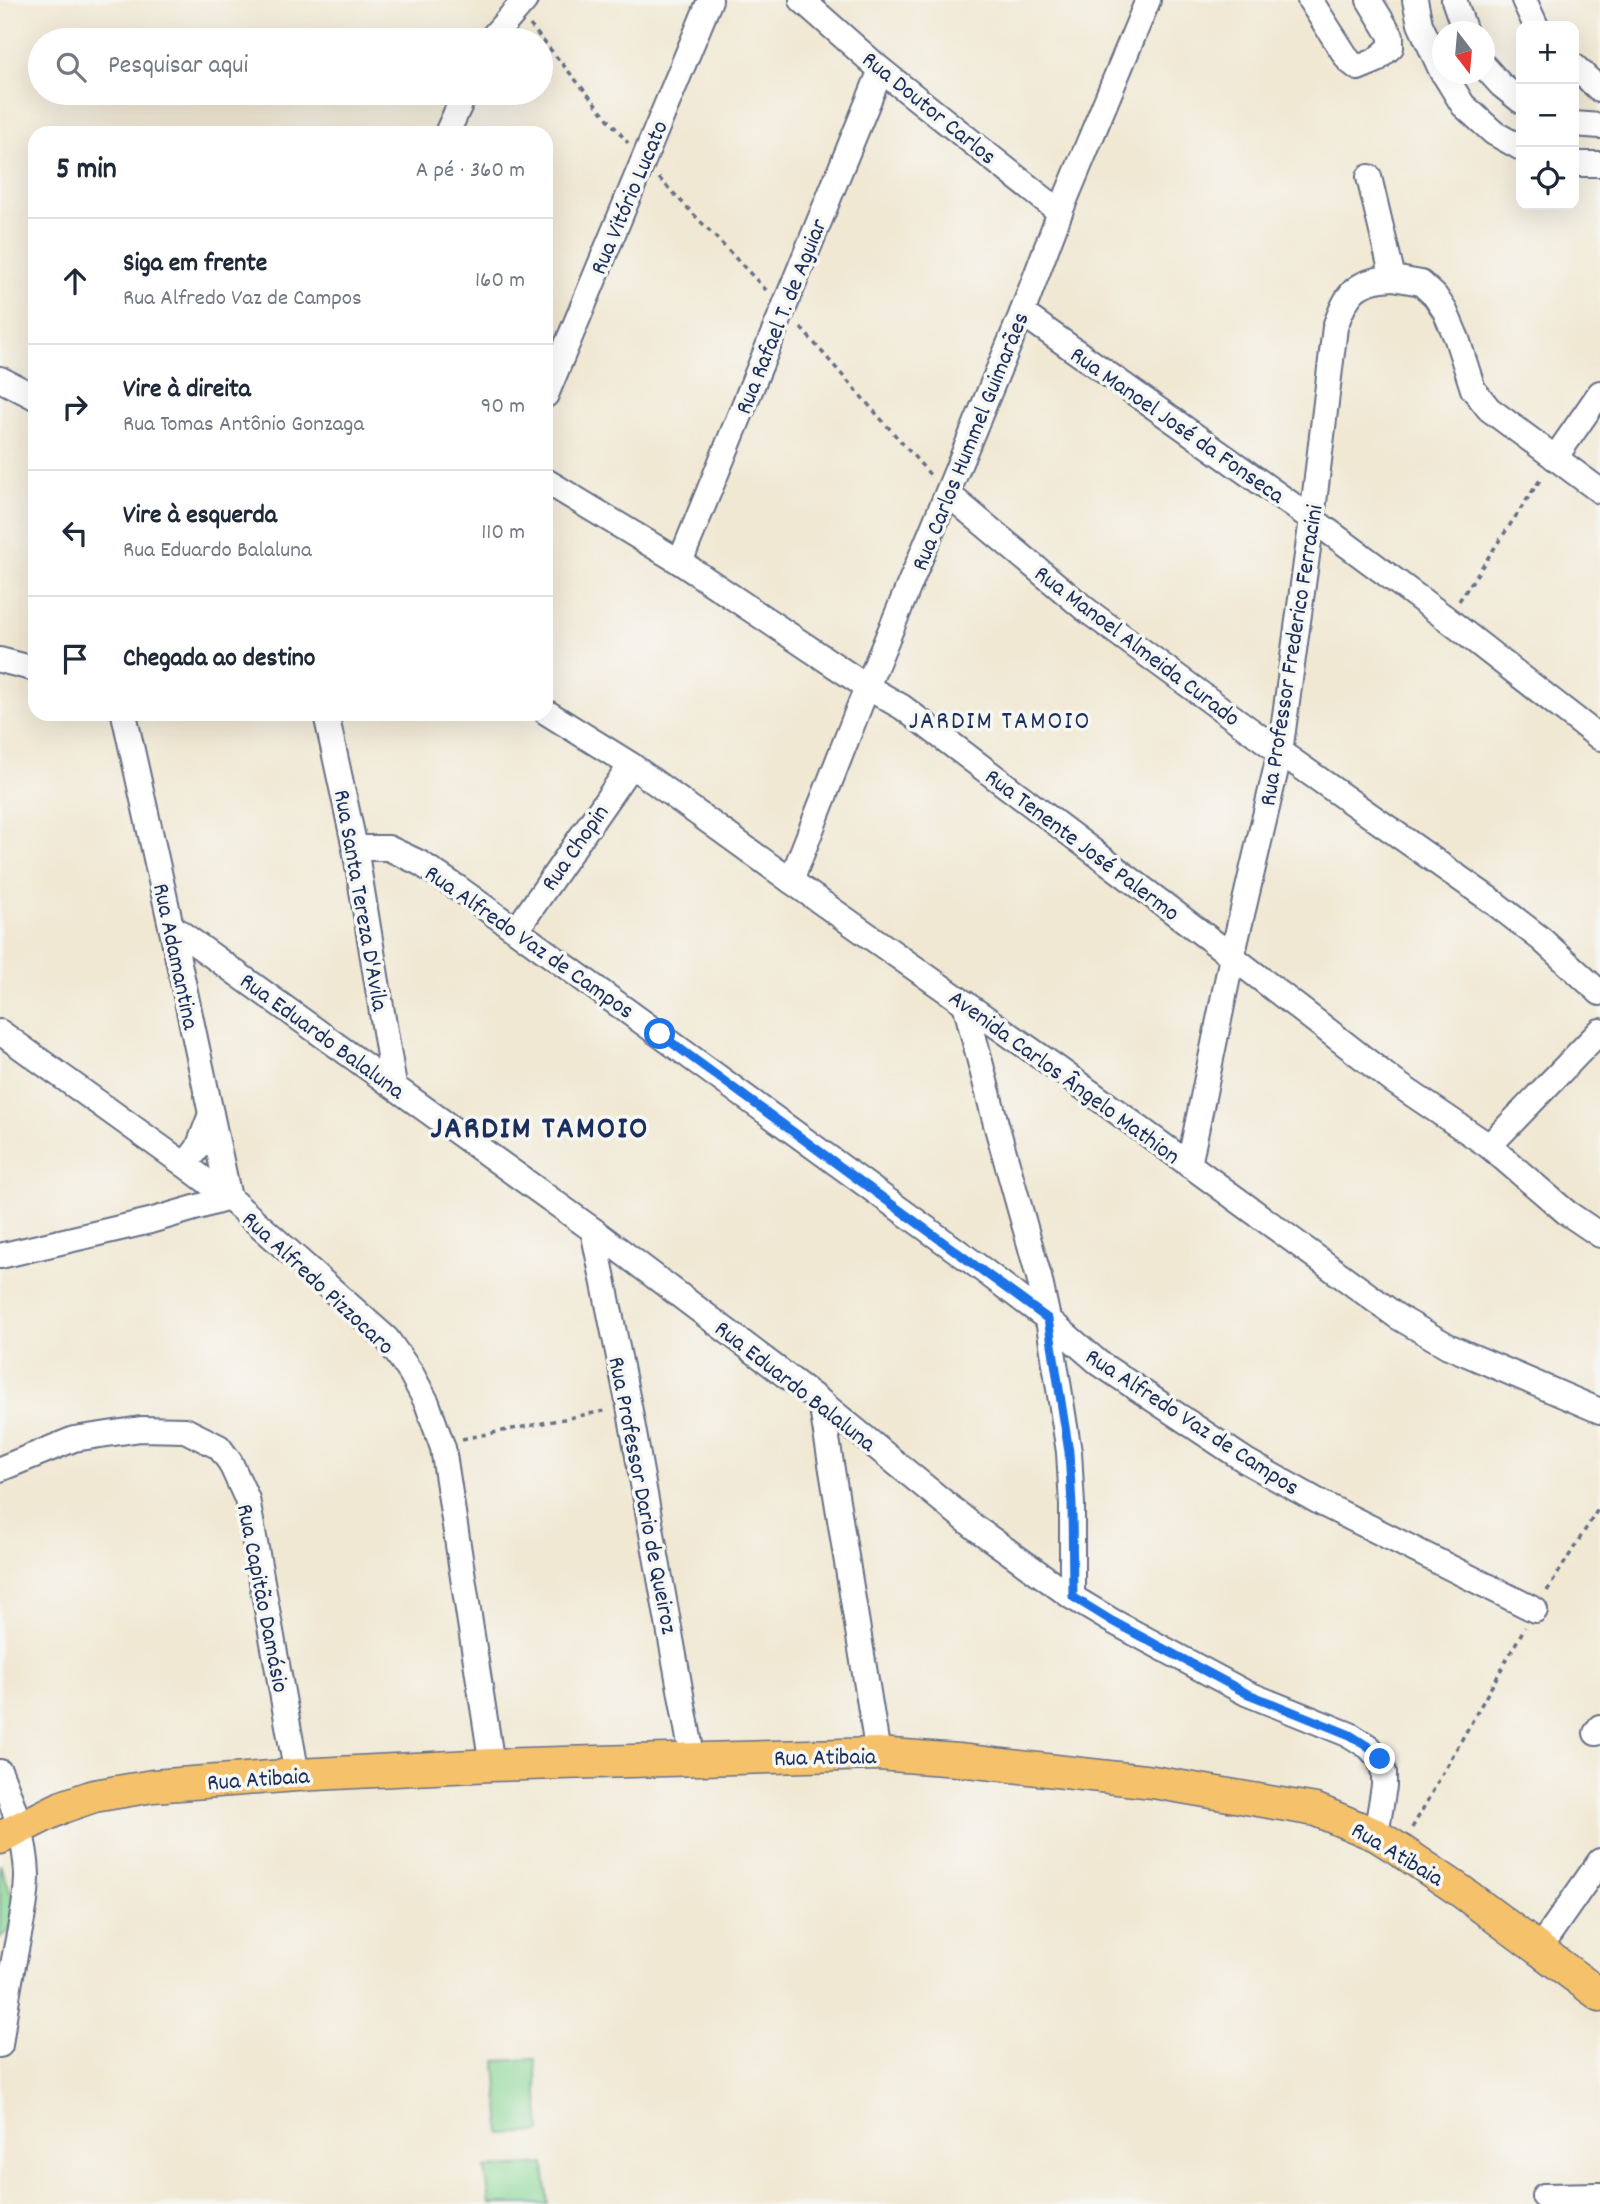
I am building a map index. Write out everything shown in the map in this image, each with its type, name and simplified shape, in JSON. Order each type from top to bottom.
[{"type":"main road","name":"Rua Atibaia","points":[[9,1832],[62,1807],[94,1796],[153,1786],[298,1775],[492,1765],[878,1754],[1015,1766],[1153,1782],[1316,1810],[1388,1843],[1462,1892],[1600,1995]]},
{"type":"street","name":"Rua Vitório Lucato","points":[[553,378],[710,0]]},
{"type":"street","name":"Rua Doutor Carlos","points":[[802,0],[881,70],[1060,212]]},
{"type":"street","name":"Rua Carlos Hummel Guimarães","points":[[791,881],[867,687],[1023,313],[1060,212],[1148,0]]},
{"type":"street","points":[[1310,0],[1349,61],[1358,68],[1376,61],[1391,47],[1391,36],[1369,0]]},
{"type":"street","points":[[1415,0],[1420,24],[1432,50]]},
{"type":"street","points":[[1454,0],[1461,21]]},
{"type":"street","points":[[1524,0],[1534,21]]},
{"type":"street","points":[[501,28],[521,5]]},
{"type":"street","name":"Rua Rafael T. de Aguiar","points":[[680,562],[881,70]]},
{"type":"street","points":[[1579,71],[1600,90]]},
{"type":"street","points":[[1495,78],[1516,97]]},
{"type":"street","points":[[1450,84],[1463,105],[1494,133],[1519,147]]},
{"type":"street","points":[[450,126],[460,105]]},
{"type":"street","points":[[1579,125],[1600,125]]},
{"type":"street","points":[[1579,164],[1600,164]]},
{"type":"street","points":[[1369,177],[1393,278],[1421,283],[1446,311],[1473,389],[1489,408],[1600,491]]},
{"type":"street","name":"Rua Professor Frederico Ferracini","points":[[1189,1165],[1232,957],[1280,752],[1335,327],[1343,303],[1354,288],[1373,279],[1393,278]]},
{"type":"street","name":"Rua Manoel José da Fonseca","points":[[1023,313],[1312,519],[1447,619],[1600,738]]},
{"type":"street","points":[[0,379],[28,393]]},
{"type":"street","points":[[1555,458],[1600,393]]},
{"type":"street","name":"Rua Tenente José Palermo","points":[[553,485],[680,562],[867,687],[902,707],[1394,1082],[1489,1146],[1566,1212],[1600,1235]]},
{"type":"street","name":"Rua Manoel Almeida Curado","points":[[947,494],[1085,609],[1280,752],[1492,901],[1541,939],[1600,993]]},
{"type":"street","points":[[0,660],[28,667]]},
{"type":"street","name":"Avenida Carlos Ângelo Mathion","points":[[553,716],[631,765],[1398,1317],[1448,1346],[1600,1411]]},
{"type":"street","name":"Rua Adamantina","points":[[126,721],[229,1198]]},
{"type":"street","name":"Rua Santa Tereza D'Avila","points":[[328,721],[355,848],[394,1087]]},
{"type":"street","name":"Rua Chopin","points":[[517,929],[631,765]]},
{"type":"street","name":"Rua Alfredo Vaz de Campos","points":[[355,848],[387,848],[420,863],[517,929],[1048,1319],[1099,1363],[1159,1405],[1246,1461],[1323,1504],[1535,1610]]},
{"type":"street","name":"Rua Eduardo Balaluna","points":[[171,926],[593,1230],[821,1402],[977,1528],[1073,1597],[1246,1693],[1350,1735],[1369,1747],[1380,1759],[1384,1773],[1388,1843]]},
{"type":"street","points":[[965,1003],[1048,1319],[1069,1452],[1073,1597]]},
{"type":"street","points":[[1489,1146],[1600,1031]]},
{"type":"street","name":"Rua Alfredo Pizzocaro","points":[[0,1032],[229,1198],[387,1339],[411,1373],[427,1403],[443,1448],[492,1765]]},
{"type":"street","points":[[185,1165],[198,1148],[211,1114]]},
{"type":"street","points":[[0,1256],[161,1218],[229,1198]]},
{"type":"street","name":"Rua Professor Dario de Queiroz","points":[[593,1230],[629,1406],[693,1760]]},
{"type":"street","points":[[821,1402],[878,1754]]},
{"type":"street","name":"Rua Capitão Damásio","points":[[0,1469],[75,1439],[141,1429],[185,1430],[219,1447],[230,1462],[247,1499],[298,1775]]},
{"type":"street","points":[[0,1772],[11,1798],[9,1832],[24,1849],[27,1875],[24,1907],[9,1945],[0,2045]]},
{"type":"street","points":[[1538,1950],[1600,1861]]},
{"type":"street","points":[[1544,2196],[1600,2195]]},
{"type":"path","points":[[521,5],[539,28]]},
{"type":"path","points":[[553,46],[643,161],[783,307],[947,494]]},
{"type":"path","points":[[1447,619],[1555,458]]},
{"type":"path","points":[[462,1439],[629,1406]]},
{"type":"path","points":[[1388,1843],[1600,1506]]},
{"type":"green space","points":[[0,1864],[15,1903],[9,1931],[0,1938]]},
{"type":"green space","points":[[535,2059],[541,2132],[501,2134],[496,2061]]},
{"type":"green space","points":[[544,2164],[548,2204],[490,2204],[485,2168]]},
{"type":"district","name":"JARDIM TAMOIO","points":[[1000,719]]},
{"type":"district","name":"JARDIM TAMOIO","points":[[540,1126]]},
{"type":"route","points":[[660,1034],[1048,1319],[1069,1452],[1073,1597],[1246,1693],[1350,1735],[1369,1747],[1380,1759]]}]
